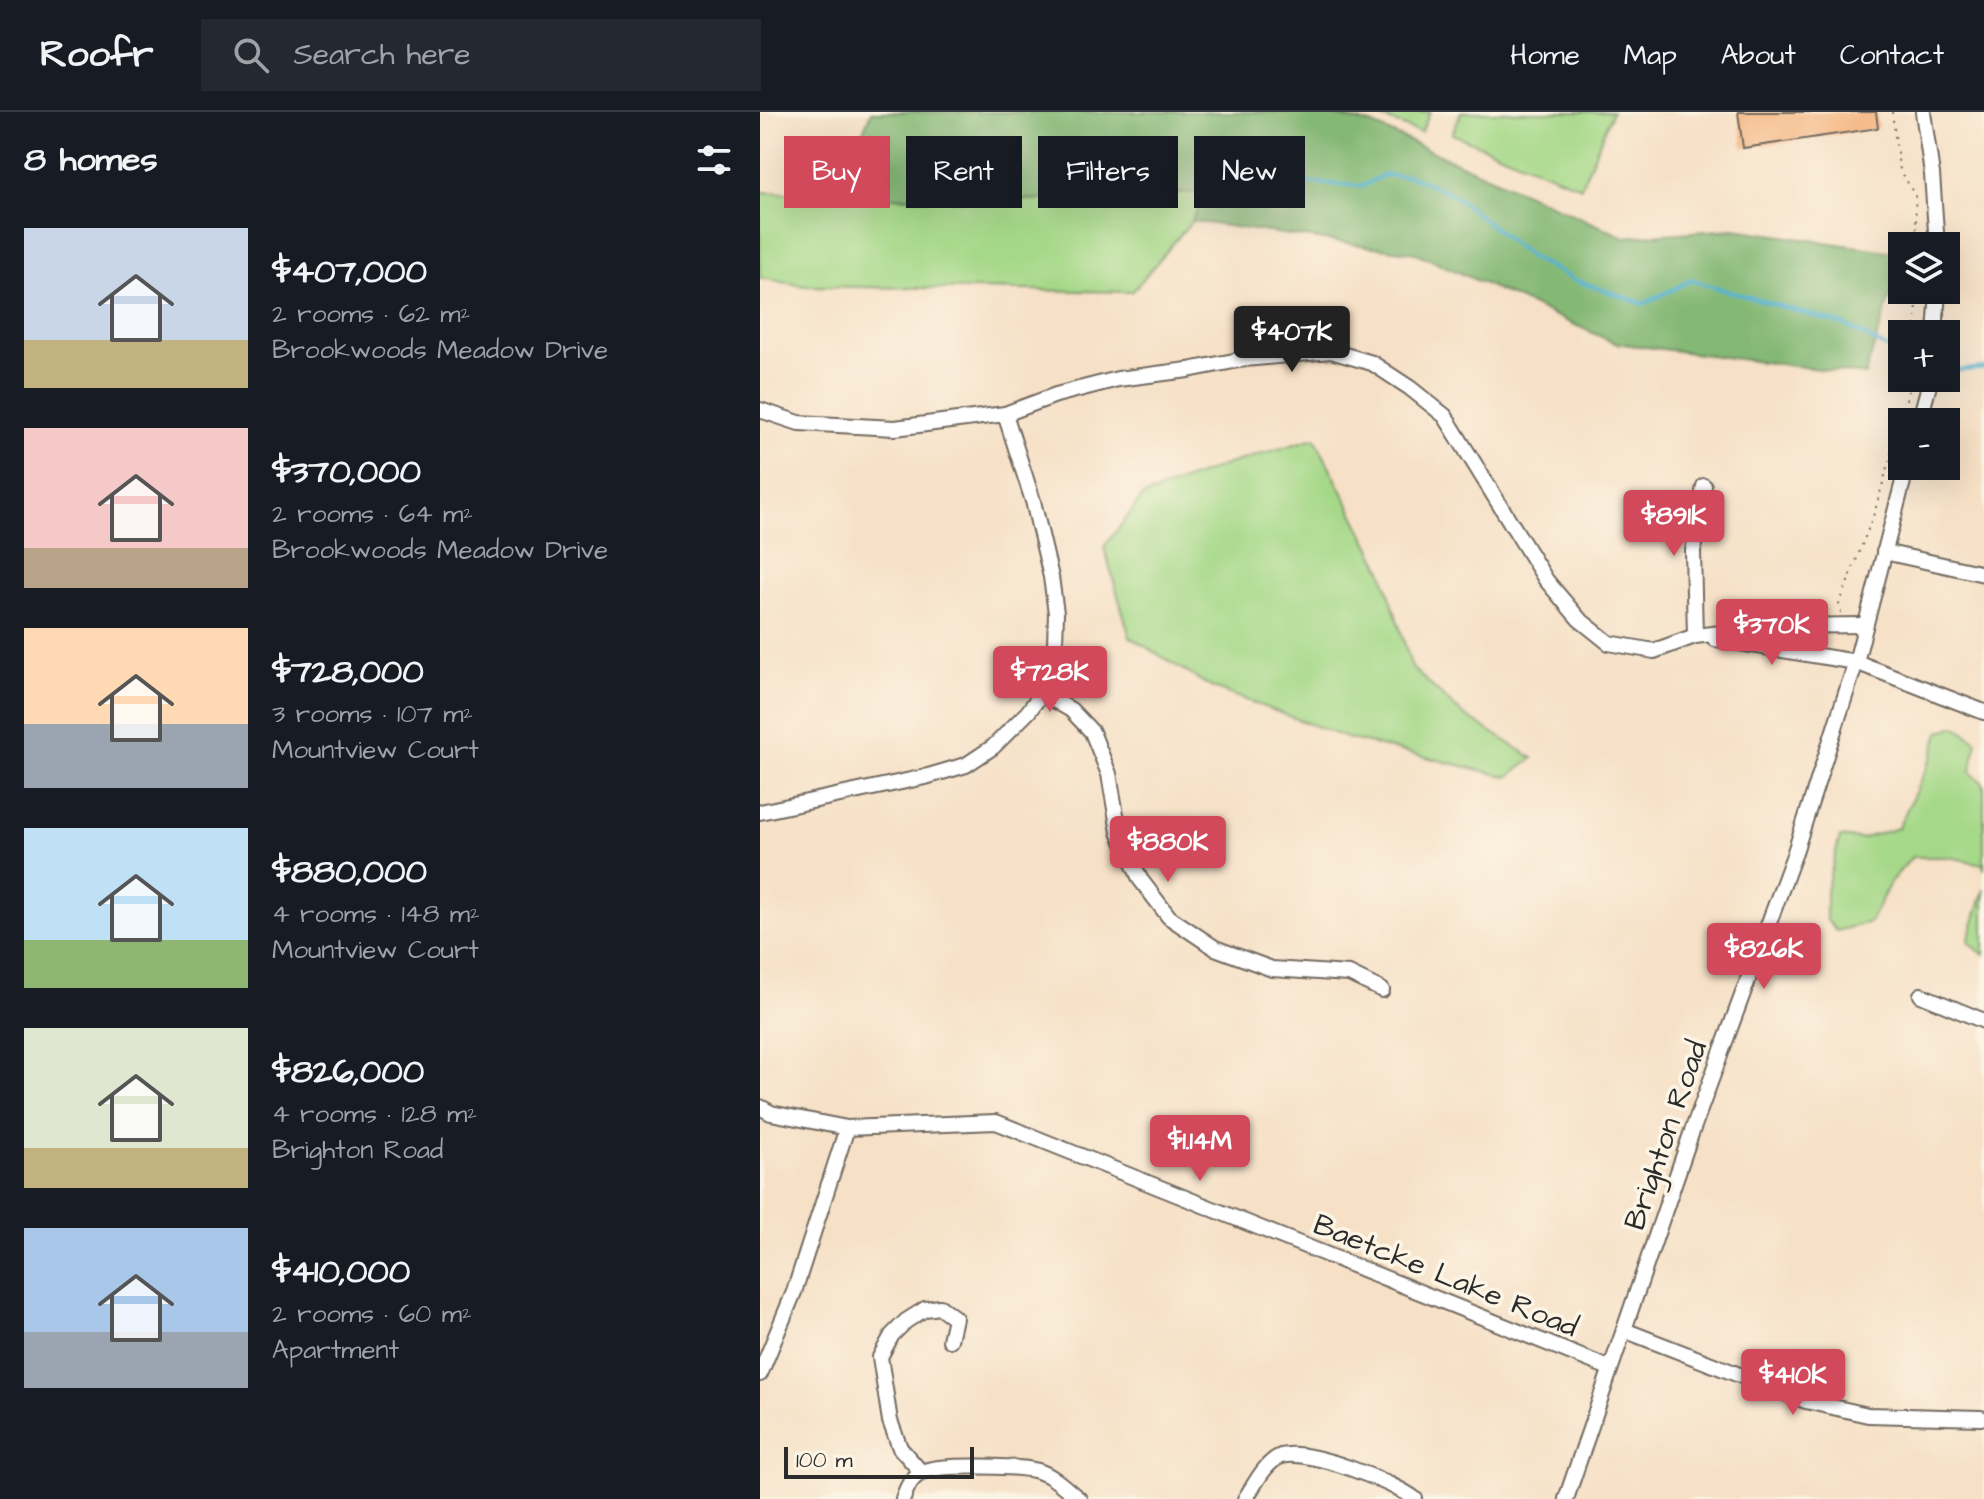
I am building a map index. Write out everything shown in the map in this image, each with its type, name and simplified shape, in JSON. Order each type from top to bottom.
[{"type":"street","points":[[1923,112],[1936,232]]},
{"type":"street","points":[[760,410],[799,423],[882,427],[1005,414],[1056,395],[1118,379],[1244,359],[1331,351],[1372,363],[1445,416],[1538,567],[1579,619],[1609,643],[1654,651],[1695,636],[1782,626],[1864,625]]},
{"type":"street","points":[[760,812],[925,777],[966,765],[993,747],[1042,693],[1049,678],[1055,644],[1056,613],[1033,501],[1005,414]]},
{"type":"street","name":"Brighton Road","points":[[1566,1499],[1691,1134],[1794,855],[1856,662],[1903,480]]},
{"type":"street","points":[[1695,636],[1693,551],[1704,486]]},
{"type":"street","points":[[1884,552],[1984,574]]},
{"type":"street","points":[[1695,636],[1856,662],[1984,712]]},
{"type":"street","points":[[1042,693],[1071,710],[1092,732],[1109,774],[1119,832],[1140,879],[1169,917],[1215,948],[1272,969],[1349,974],[1382,990]]},
{"type":"street","points":[[1921,995],[1984,1021]]},
{"type":"street","name":"Baetcke Lake Road","points":[[760,1107],[771,1113],[847,1128],[996,1122],[1609,1368]]},
{"type":"street","points":[[760,1374],[794,1292],[847,1128]]},
{"type":"street","points":[[922,1473],[900,1448],[890,1421],[880,1357],[892,1335],[925,1309],[940,1307],[955,1318],[950,1340]]},
{"type":"street","points":[[1624,1330],[1806,1401],[1868,1415],[1981,1418]]},
{"type":"street","points":[[1245,1499],[1269,1464],[1281,1456],[1316,1458],[1386,1482],[1415,1499]]},
{"type":"street","points":[[903,1499],[908,1483],[922,1473],[946,1467],[1040,1472],[1079,1499]]},
{"type":"path","points":[[1892,112],[1899,167],[1915,196],[1916,232]]},
{"type":"path","points":[[1844,625],[1839,605],[1875,511],[1908,392]]},
{"type":"green space","points":[[871,112],[1319,112],[1371,124],[1624,237],[1734,229],[1888,251],[1888,303],[1865,375],[1615,343],[1416,253],[1192,221],[1198,208],[1305,208],[1305,136],[1194,136],[1194,193],[1178,193],[1178,136],[1038,136],[1038,199],[1022,200],[1022,136],[906,136],[906,198],[890,197],[890,136],[861,136]]},
{"type":"green space","points":[[1367,112],[1430,112],[1421,133]]},
{"type":"green space","points":[[1461,112],[1612,112],[1581,187],[1452,134]]},
{"type":"green space","points":[[760,192],[784,193],[784,208],[890,208],[890,197],[906,198],[906,208],[1022,208],[1022,200],[1038,199],[1038,208],[1178,208],[1178,193],[1194,193],[1194,208],[1199,208],[1192,221],[1132,292],[805,286],[760,278]]},
{"type":"green space","points":[[1315,438],[1382,570],[1412,668],[1461,713],[1533,758],[1508,777],[1347,738],[1211,687],[1130,637],[1104,547],[1143,496],[1228,464]]},
{"type":"green space","points":[[1956,726],[1977,741],[1971,772],[1984,784],[1984,870],[1983,864],[1949,857],[1912,857],[1891,881],[1870,922],[1836,931],[1826,919],[1826,891],[1840,837],[1861,839],[1898,828],[1932,757],[1939,732]]},
{"type":"green space","points":[[1984,889],[1984,955],[1968,942]]},
{"type":"building","points":[[1738,112],[1876,112],[1878,128],[1743,148]]},
{"type":"waterway","points":[[1305,183],[1363,186],[1383,175],[1411,176],[1452,194],[1530,257],[1575,280],[1644,304],[1691,280],[1844,325],[1888,349]]},
{"type":"waterway","points":[[1960,371],[1984,368]]}]
